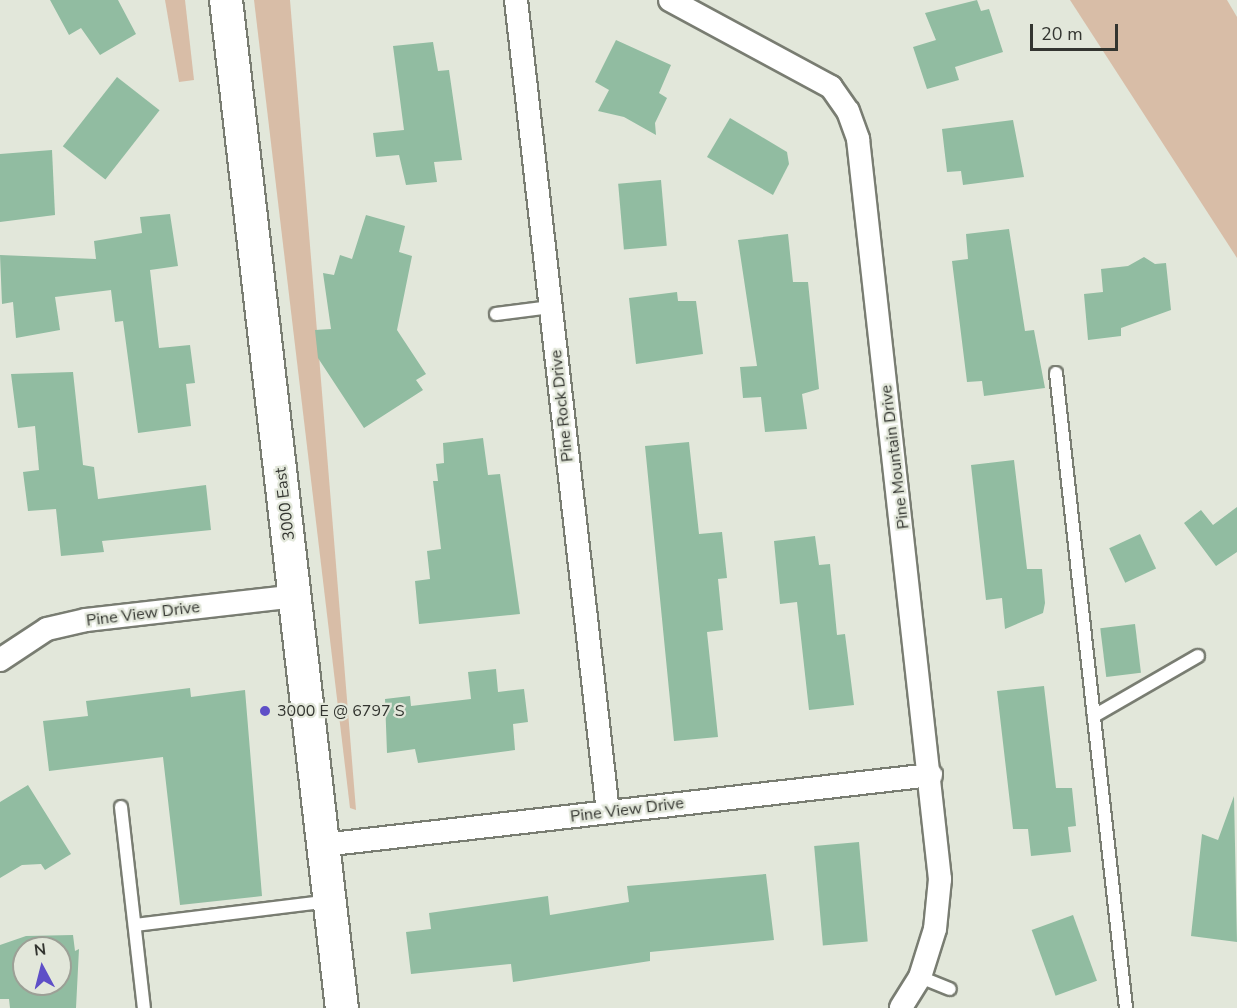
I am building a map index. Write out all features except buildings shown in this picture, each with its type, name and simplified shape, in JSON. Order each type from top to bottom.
[{"type":"main road","name":"3000 East","points":[[226,0],[342,1008]]},
{"type":"street","name":"Pine Rock Drive","points":[[516,0],[608,812]]},
{"type":"street","name":"Pine Mountain Drive","points":[[670,0],[831,87],[849,111],[858,139],[931,775],[940,879],[935,929],[920,977],[900,1008]]},
{"type":"street","name":"Pine View Drive","points":[[3,649],[48,629],[86,620],[296,596]]},
{"type":"street","name":"Pine View Drive","points":[[323,845],[931,775]]},
{"type":"lane","points":[[496,314],[551,307]]},
{"type":"lane","points":[[1056,373],[1126,1008]]},
{"type":"lane","points":[[1094,716],[1198,656]]},
{"type":"lane","points":[[121,807],[144,1008]]},
{"type":"lane","points":[[135,925],[330,900]]},
{"type":"lane","points":[[920,977],[950,989]]},
{"type":"shaded area","points":[[165,0],[185,0],[194,80],[179,82]]},
{"type":"shaded area","points":[[254,0],[290,0],[356,810],[350,808]]},
{"type":"shaded area","points":[[1070,0],[1227,0],[1237,17],[1237,258]]},
{"type":"place","name":"3000 E @ 6797 S","points":[[265,711]]}]
